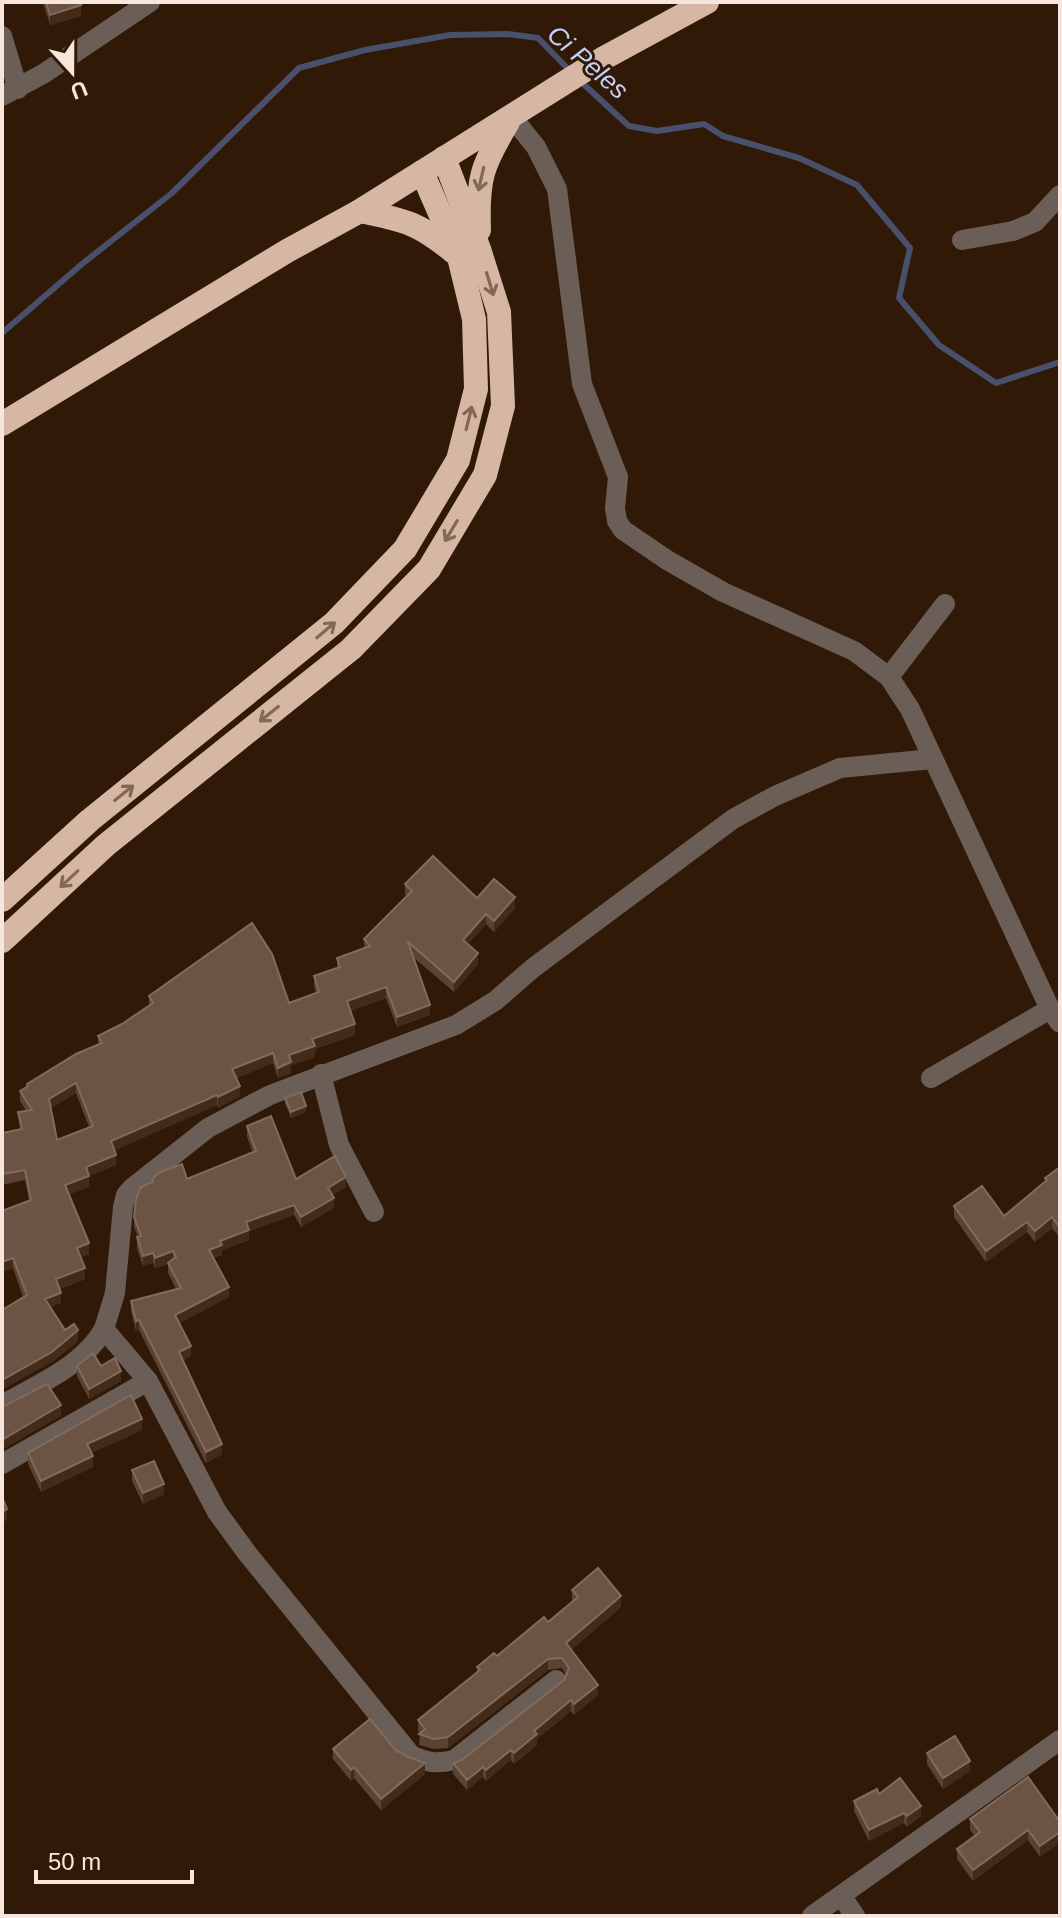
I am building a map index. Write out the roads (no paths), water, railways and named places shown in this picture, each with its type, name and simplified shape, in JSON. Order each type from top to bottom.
[{"type":"highway","points":[[2,424],[287,251],[360,211],[604,58],[707,2]]},
{"type":"highway","points":[[469,253],[486,158],[512,117]]},
{"type":"highway","points":[[2,900],[90,820],[334,623],[405,549],[458,460],[476,389],[469,253],[444,158]]},
{"type":"highway","points":[[2,941],[106,845],[351,649],[429,569],[485,475],[503,406],[499,312],[422,172]]},
{"type":"highway","points":[[360,211],[397,218],[427,229],[469,253]]},
{"type":"street","points":[[2,36],[10,93],[150,2]]},
{"type":"street","points":[[512,117],[536,147],[557,189],[582,384],[618,477],[617,521],[623,530],[667,560],[723,592],[854,651],[889,677],[910,709],[1055,1016],[931,1078]]},
{"type":"street","points":[[962,240],[1013,231],[1035,222],[1060,195]]},
{"type":"street","points":[[889,677],[945,604]]},
{"type":"street","points":[[2,1405],[83,1357],[96,1344],[115,1293],[126,1195],[208,1128],[270,1095],[456,1025],[495,1001],[533,968],[709,836],[775,796],[840,768],[932,759]]},
{"type":"street","points":[[321,1074],[339,1145],[374,1212]]},
{"type":"street","points":[[104,1329],[148,1381],[217,1512],[411,1755],[427,1763],[440,1764],[454,1760],[556,1680]]},
{"type":"street","points":[[2,1464],[148,1381]]},
{"type":"street","points":[[812,1916],[1060,1740]]},
{"type":"street","points":[[842,1897],[855,1916]]},
{"type":"waterway","name":"Ci Peles","points":[[2,333],[82,264],[172,193],[299,68],[365,50],[450,35],[508,34],[538,38],[571,72]]},
{"type":"waterway","name":"Ci Peles","points":[[579,80],[629,126],[657,131],[704,124],[723,136],[799,158],[857,185],[910,248],[899,298],[939,345],[996,383],[1060,362]]}]
